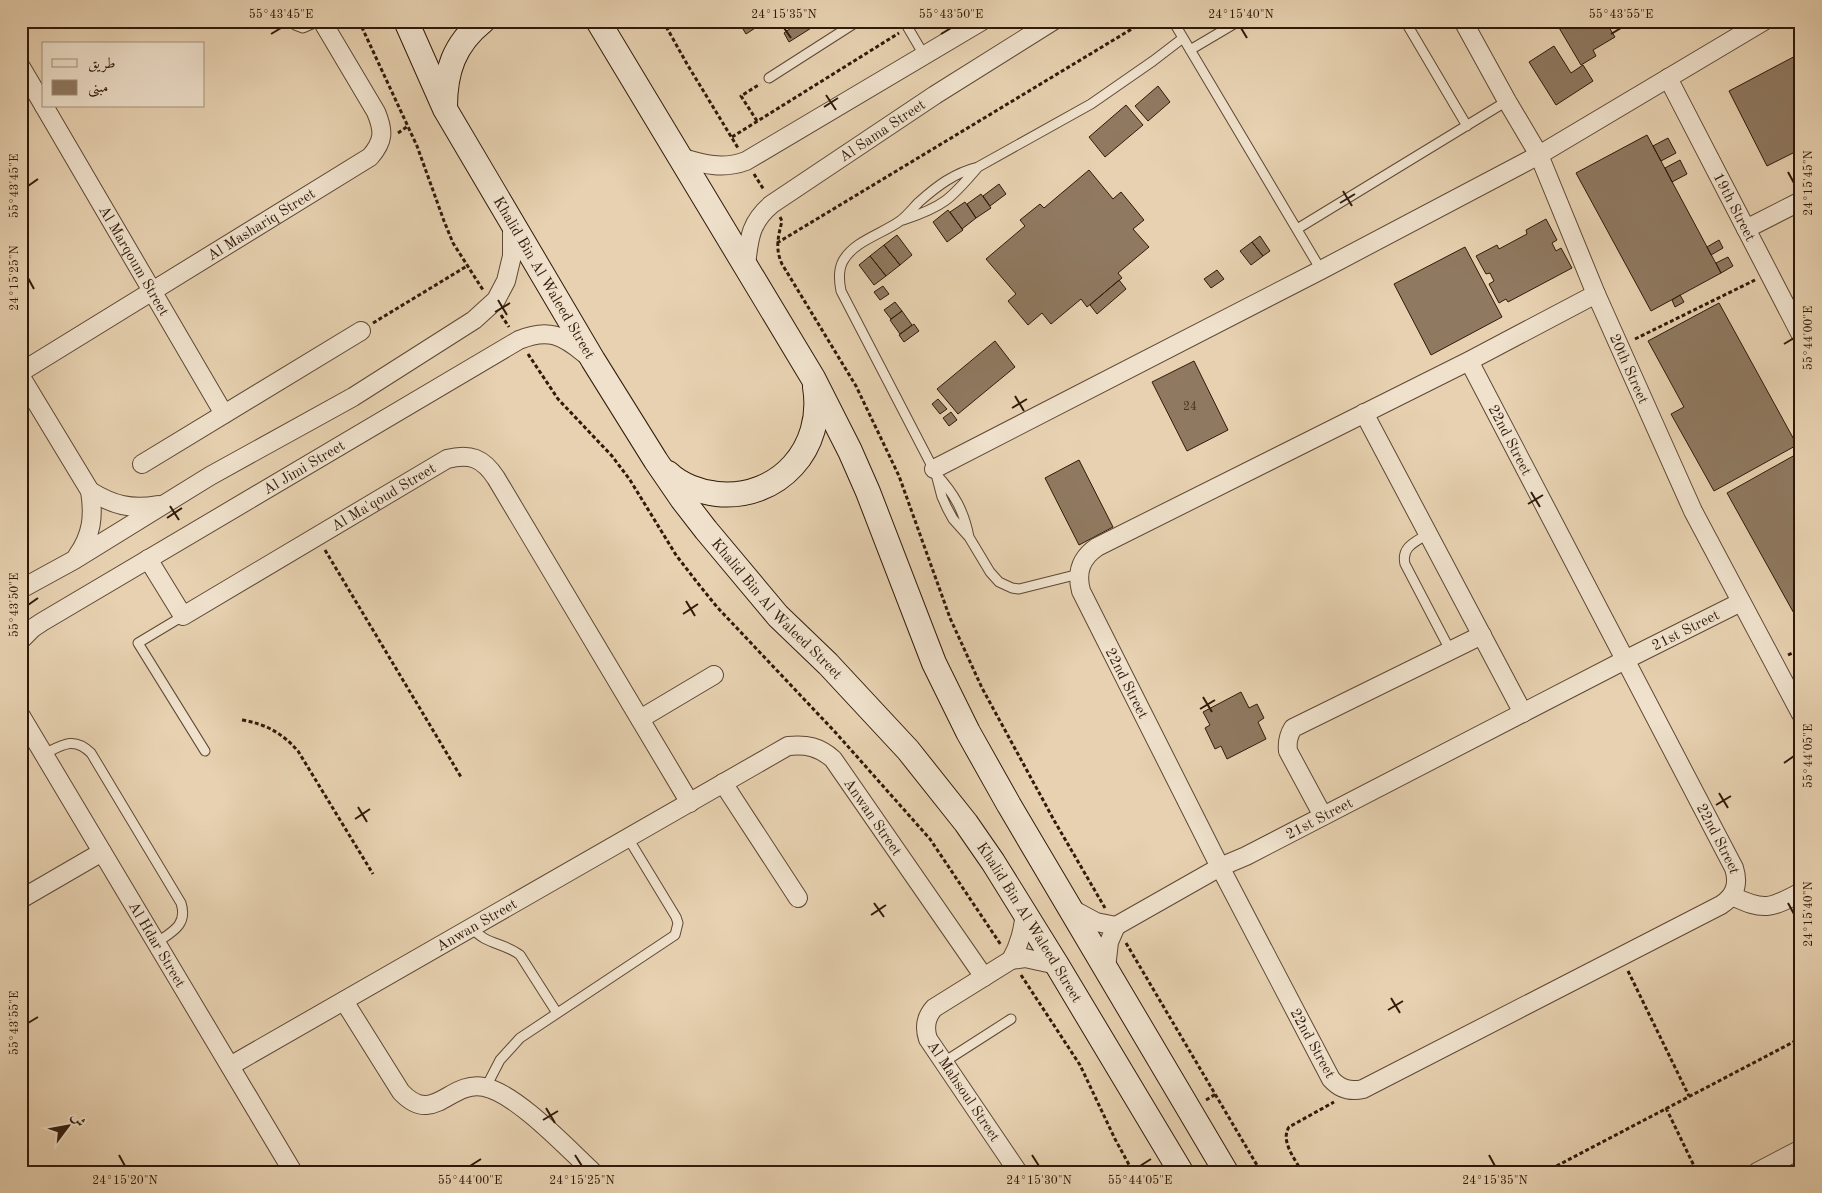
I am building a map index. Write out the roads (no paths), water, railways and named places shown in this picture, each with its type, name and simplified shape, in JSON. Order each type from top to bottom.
[{"type":"street","name":"Al Mashariq Street","points":[[21,372],[370,157],[378,148],[382,124],[321,21]]},
{"type":"street","name":"Khalid Bin Al Waleed Street","points":[[406,21],[445,108],[593,360],[656,461],[706,530],[778,616],[868,706],[937,785],[993,862],[1181,1172]]},
{"type":"street","points":[[445,108],[445,86],[450,65],[460,45],[474,28],[483,21]]},
{"type":"street","points":[[598,21],[813,378],[846,442],[868,492],[920,629],[942,678],[990,772],[1226,1172]]},
{"type":"street","points":[[680,157],[706,165],[721,167],[735,165],[982,21]]},
{"type":"street","name":"Al Sama Street","points":[[746,265],[752,229],[763,212],[772,204],[934,95],[1053,21]]},
{"type":"street","name":"20th Street","points":[[1463,21],[1507,102],[1539,155],[1596,294],[1693,511],[1801,714]]},
{"type":"street","points":[[935,471],[1539,155],[1764,21]]},
{"type":"street","name":"Al Marqoum Street","points":[[21,67],[42,103]]},
{"type":"street","name":"19th Street","points":[[1668,78],[1801,335]]},
{"type":"street","name":"Al Marqoum Street","points":[[45,108],[224,414]]},
{"type":"street","points":[[1746,230],[1801,201]]},
{"type":"street","points":[[21,590],[74,560],[210,476],[353,397],[474,320],[492,303],[502,290],[510,270],[512,222]]},
{"type":"street","points":[[1079,574],[1084,558],[1097,548],[1468,361],[1596,294]]},
{"type":"street","points":[[142,464],[361,331]]},
{"type":"street","name":"Al Jimi Street","points":[[21,640],[42,622],[519,340],[530,335],[551,334],[568,340],[593,360]]},
{"type":"street","name":"22nd Street","points":[[1079,574],[1081,591],[1220,867],[1331,1079],[1342,1088],[1363,1089],[1721,905],[1732,896],[1736,882],[1734,868],[1468,361]]},
{"type":"street","points":[[21,378],[90,491],[93,509],[91,528],[85,545],[74,560]]},
{"type":"street","points":[[656,461],[671,476],[688,487],[708,493],[729,495],[750,492],[769,484],[786,473],[800,458],[810,439],[816,419],[817,398],[813,378]]},
{"type":"street","points":[[1364,413],[1523,713]]},
{"type":"street","name":"Al Ma'qoud Street","points":[[183,616],[447,459],[464,456],[481,461],[490,468],[690,802]]},
{"type":"street","points":[[90,491],[107,501],[125,507],[145,508],[164,504]]},
{"type":"street","points":[[148,559],[183,616]]},
{"type":"street","name":"21st Street","points":[[1116,926],[1220,867],[1240,859],[1741,602]]},
{"type":"street","points":[[1323,816],[1288,751],[1287,743],[1293,728],[1482,634]]},
{"type":"street","points":[[640,719],[714,675]]},
{"type":"street","name":"Al Hdar Street","points":[[21,717],[293,1172]]},
{"type":"street","name":"Anwan Street","points":[[230,1066],[788,746],[812,746],[824,751],[833,759],[984,976]]},
{"type":"street","points":[[723,783],[798,898]]},
{"type":"street","points":[[21,899],[102,852]]},
{"type":"street","points":[[1732,896],[1749,904],[1768,907],[1778,905],[1801,892]]},
{"type":"street","points":[[1070,908],[1096,922],[1116,926],[1107,951],[1106,968]]},
{"type":"street","points":[[1011,960],[1020,941],[1024,912]]},
{"type":"street","points":[[1011,960],[1025,958],[1057,965]]},
{"type":"street","name":"Al Mahsoul Street","points":[[1011,960],[934,1008],[926,1019],[926,1032],[928,1039],[1018,1172]]},
{"type":"street","points":[[344,1001],[401,1092],[414,1103],[431,1105],[466,1086],[486,1087],[506,1096],[517,1104],[593,1172]]},
{"type":"street","points":[[1757,1172],[1801,1149]]},
{"type":"lane","points":[[292,21],[300,28],[304,28],[321,21]]},
{"type":"lane","points":[[769,78],[858,21]]},
{"type":"lane","points":[[1172,21],[1321,270]]},
{"type":"lane","points":[[1190,50],[1239,21]]},
{"type":"lane","points":[[1405,21],[1467,126]]},
{"type":"lane","points":[[906,24],[924,55]]},
{"type":"lane","points":[[1079,574],[1026,588],[1012,588],[999,582],[990,572],[969,537],[953,519],[947,508],[938,486],[935,471],[844,298],[839,284],[839,276],[843,262],[852,250],[900,220],[942,183],[959,173],[978,167],[1091,104],[1130,78],[1183,38]]},
{"type":"lane","points":[[1297,229],[1507,102]]},
{"type":"lane","points":[[900,220],[929,211],[946,201],[961,188],[978,167]]},
{"type":"lane","points":[[1428,534],[1410,545],[1404,559],[1450,650]]},
{"type":"lane","name":"Al Ma'qoud Street","points":[[183,616],[138,643],[205,751]]},
{"type":"lane","points":[[44,754],[62,744],[69,743],[81,745],[92,753],[181,902],[183,918],[180,925],[156,942]]},
{"type":"lane","points":[[486,1087],[500,1060],[520,1038],[670,939],[677,929],[676,917],[628,838]]},
{"type":"lane","points":[[472,928],[484,939],[511,949],[520,955],[557,1013]]},
{"type":"lane","points":[[944,1062],[1010,1019]]}]
